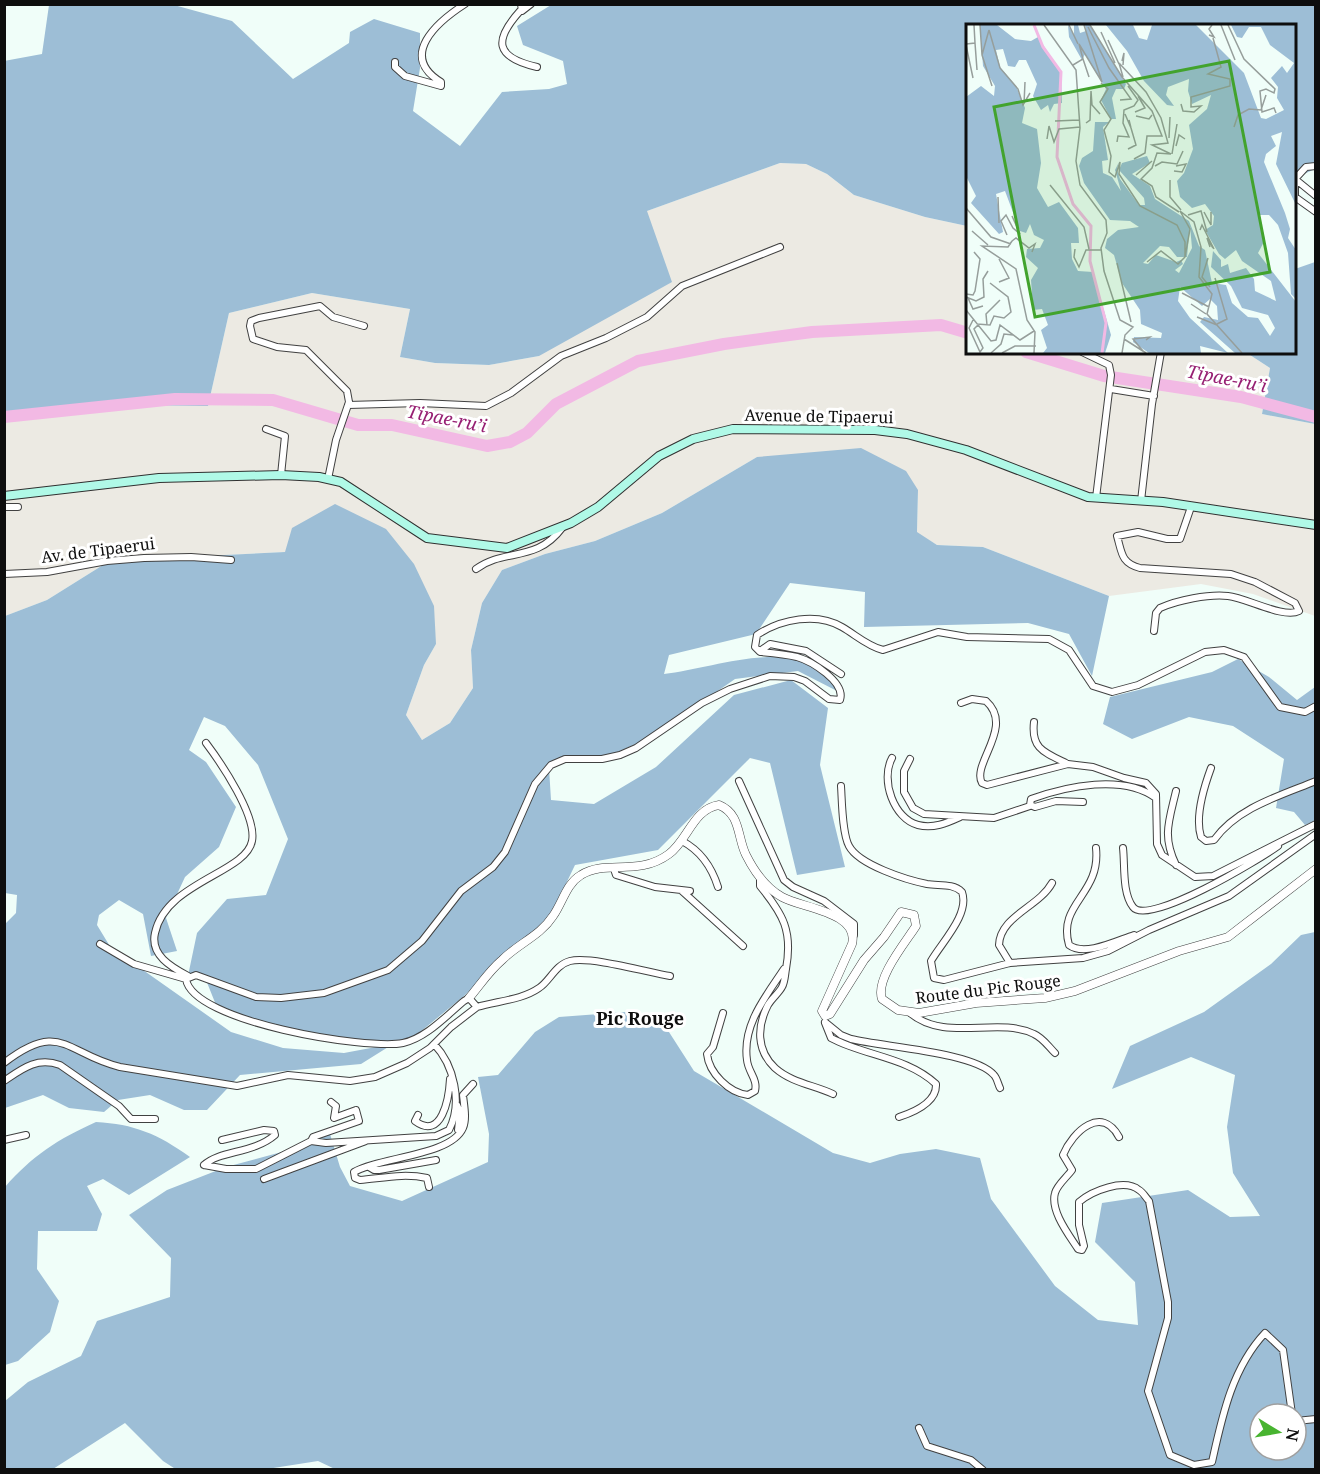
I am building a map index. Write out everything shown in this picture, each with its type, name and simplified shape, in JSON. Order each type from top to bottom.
[{"type":"main road","name":"Avenue de Tipaerui","points":[[4,496],[159,478],[281,475],[328,479],[341,482],[356,490],[427,538],[444,542],[507,548],[562,528],[598,507],[644,467],[668,450],[693,439],[733,429],[875,430],[907,434],[966,450],[1034,474],[1078,495],[1191,507],[1316,525]]},
{"type":"street","points":[[395,62],[395,67],[405,76],[441,86],[441,82],[427,70],[421,51],[429,35],[465,4]]},
{"type":"street","points":[[531,4],[521,8],[504,28],[501,43],[503,49],[511,55],[525,64],[537,67]]},
{"type":"street","points":[[1296,178],[1306,167],[1316,166]]},
{"type":"street","points":[[1296,180],[1316,196]]},
{"type":"street","points":[[1296,198],[1316,212]]},
{"type":"street","points":[[347,408],[420,403],[486,406],[511,393],[561,356],[606,338],[647,317],[681,286],[780,248]]},
{"type":"street","points":[[328,479],[340,425],[347,408],[347,391],[306,350],[277,347],[253,339],[250,326],[252,321],[259,318],[320,306],[339,320],[364,326]]},
{"type":"street","points":[[1086,354],[1109,365],[1111,375],[1096,498]]},
{"type":"street","points":[[1141,501],[1161,354]]},
{"type":"street","points":[[1111,386],[1154,396]]},
{"type":"street","points":[[266,429],[285,436],[281,475]]},
{"type":"street","points":[[4,507],[18,507]]},
{"type":"street","points":[[1154,631],[1156,613],[1160,608],[1215,596],[1249,600],[1287,613],[1299,611],[1295,603],[1242,577],[1140,568],[1126,563],[1120,553],[1117,536],[1138,532],[1180,539],[1191,507]]},
{"type":"street","points":[[476,569],[484,563],[539,549],[552,540],[562,528]]},
{"type":"street","name":"Av. de Tipaerui","points":[[4,574],[47,573],[107,561],[144,558],[191,557],[231,561]]},
{"type":"street","points":[[100,944],[134,963],[187,978],[196,975],[256,997],[281,998],[324,993],[388,970],[422,941],[461,891],[493,867],[505,852],[536,784],[551,765],[565,759],[602,759],[620,755],[636,748],[730,688],[771,676],[794,677],[805,681],[829,699],[840,700],[840,690],[836,684],[815,665],[800,658],[760,652],[754,644],[762,631],[809,618],[833,622],[874,648],[883,650],[938,632],[967,637],[1049,639],[1069,650],[1093,686],[1112,692],[1138,685],[1205,652],[1224,650],[1244,657],[1280,706],[1305,712],[1316,706]]},
{"type":"street","points":[[760,652],[770,644],[806,651],[841,674]]},
{"type":"street","points":[[961,703],[972,699],[986,701],[996,714],[995,733],[980,771],[982,783],[987,785],[1068,764],[1093,767],[1146,783],[1152,788],[1156,799],[1159,850],[1196,878],[1213,876],[1316,825]]},
{"type":"street","points":[[1034,722],[1032,737],[1035,744],[1068,764]]},
{"type":"street","points":[[206,743],[240,795],[251,826],[252,842],[245,854],[176,898],[156,928],[153,939],[155,951],[187,978],[192,991],[239,1018],[269,1027],[352,1043],[393,1044],[409,1041],[470,998],[502,960],[541,931],[554,915],[572,882],[583,873],[647,866],[668,855],[682,841],[705,809],[719,805],[726,808],[737,824],[745,854],[760,878],[782,897],[833,915],[851,929],[854,936]]},
{"type":"street","points":[[892,758],[886,772],[887,788],[906,818],[917,825],[934,826],[963,816]]},
{"type":"street","points":[[910,759],[904,771],[903,786],[913,808],[924,814],[994,818],[1030,806],[1070,800],[1083,802]]},
{"type":"street","points":[[1211,768],[1206,784],[1199,830],[1201,837],[1206,841],[1214,840],[1222,829],[1254,806],[1316,781]]},
{"type":"street","points":[[739,781],[784,880],[793,887],[824,900],[854,924],[854,936],[822,1011],[831,1038],[879,1057],[909,1065],[924,1073],[936,1084],[934,1094],[922,1106],[899,1117]]},
{"type":"street","points":[[1030,806],[1032,799],[1097,785],[1140,789],[1156,799]]},
{"type":"street","points":[[841,786],[849,846],[865,861],[899,876],[927,884],[949,886],[962,892],[965,899],[961,915],[931,961],[934,978],[944,980],[1010,963],[1083,958],[1107,951],[1149,930],[1229,896],[1316,834]]},
{"type":"street","points":[[1176,791],[1166,832],[1169,849],[1176,865]]},
{"type":"street","points":[[682,841],[692,846],[707,863],[718,887]]},
{"type":"street","points":[[1122,848],[1126,886],[1133,908],[1139,912],[1152,911],[1206,889],[1286,841]]},
{"type":"street","points":[[1096,848],[1096,871],[1066,922],[1069,945],[1074,948],[1097,946],[1149,930]]},
{"type":"street","name":"Route du Pic Rouge","points":[[825,1019],[864,960],[884,937],[898,915],[905,911],[914,915],[916,926],[889,968],[880,993],[886,1003],[910,1013],[1066,994],[1179,951],[1217,942],[1247,924],[1316,868]]},
{"type":"street","points":[[615,869],[616,875],[622,878],[655,887],[690,891]]},
{"type":"street","points":[[760,878],[759,886],[777,907],[788,933],[790,953],[783,986],[769,1003],[761,1021],[759,1039],[766,1058],[775,1068],[798,1082],[833,1094]]},
{"type":"street","points":[[1010,963],[999,945],[1002,932],[1007,924],[1038,901],[1052,883]]},
{"type":"street","points":[[682,891],[743,945]]},
{"type":"street","points":[[4,1063],[29,1046],[49,1040],[65,1044],[113,1066],[229,1086],[248,1086],[288,1075],[350,1081],[387,1073],[434,1044],[477,1007],[534,991],[559,967],[571,961],[597,963],[670,976]]},
{"type":"street","points":[[723,1013],[707,1059],[725,1084],[748,1095],[755,1091],[756,1086],[747,1059],[748,1033],[760,1003],[787,966]]},
{"type":"street","points":[[470,998],[477,1007]]},
{"type":"street","points":[[910,1013],[919,1021],[945,1027],[1022,1030],[1043,1040],[1055,1053]]},
{"type":"street","points":[[825,1019],[841,1035],[852,1039],[942,1054],[973,1063],[994,1075],[1000,1088]]},
{"type":"street","points":[[434,1044],[447,1060],[450,1069],[460,1112],[458,1130],[461,1131]]},
{"type":"street","points":[[4,1081],[30,1065],[40,1061],[49,1061],[60,1065],[119,1106],[131,1119],[155,1119]]},
{"type":"street","points":[[418,1115],[415,1121],[422,1125],[433,1125],[440,1121],[446,1106],[450,1069]]},
{"type":"street","points":[[429,1187],[427,1178],[416,1175],[355,1178],[354,1172],[447,1143],[461,1131],[465,1123],[463,1095],[473,1084]]},
{"type":"street","points":[[311,1141],[326,1143],[444,1134],[452,1124],[456,1101]]},
{"type":"street","points":[[222,1140],[264,1130],[274,1131],[275,1135],[256,1147],[211,1159],[204,1165],[226,1169],[256,1169],[311,1141],[313,1137],[359,1121],[356,1110],[334,1118],[336,1106],[331,1102]]},
{"type":"street","points":[[1119,1137],[1111,1124],[1103,1121],[1094,1122],[1073,1137],[1063,1155],[1072,1170],[1055,1192],[1055,1204],[1065,1227],[1078,1249],[1082,1250],[1084,1246],[1079,1226],[1079,1202],[1089,1194],[1126,1185],[1139,1189],[1149,1201],[1168,1302],[1168,1318],[1148,1390],[1170,1455],[1194,1465],[1212,1462],[1226,1404],[1249,1350],[1264,1333],[1283,1350],[1290,1402]]},
{"type":"street","points":[[4,1140],[26,1135]]},
{"type":"street","points":[[264,1179],[369,1139]]},
{"type":"street","points":[[369,1167],[380,1170],[436,1160]]},
{"type":"street","points":[[919,1428],[927,1446],[971,1460],[983,1469]]},
{"type":"shaded area","points":[[49,5],[174,5],[232,21],[293,79],[349,43],[350,32],[374,19],[420,33],[420,68],[413,111],[460,146],[502,92],[549,89],[567,84],[563,61],[523,45],[517,26],[551,5],[1315,5],[1315,169],[1296,178],[1296,24],[966,24],[966,226],[925,217],[854,195],[827,174],[806,164],[780,163],[647,211],[672,282],[539,356],[489,365],[435,363],[400,357],[410,309],[312,293],[229,313],[208,406],[131,405],[5,422],[4,61],[42,54]]},
{"type":"shaded area","points":[[780,163],[806,164],[827,174],[854,195],[925,217],[966,226],[966,354],[1249,354],[1270,368],[1262,414],[1315,424],[1315,616],[1253,594],[1201,584],[1109,596],[983,547],[937,545],[917,533],[918,490],[757,457],[662,513],[595,541],[545,554],[502,570],[482,603],[471,650],[473,688],[450,723],[422,740],[406,715],[424,665],[436,644],[286,552],[162,558],[103,565],[47,600],[5,616],[5,422],[131,405],[208,406],[229,313],[312,293],[410,309],[400,357],[435,363],[489,365],[539,356],[647,211]]},
{"type":"shaded area","points":[[1316,262],[1315,424],[1262,414],[1270,368],[1249,354],[1296,354],[1296,269]]},
{"type":"shaded area","points":[[861,448],[906,471],[918,490],[917,532],[937,545],[983,547],[1109,596],[1092,676],[1069,634],[1028,623],[864,627],[865,592],[790,583],[756,634],[669,655],[664,674],[744,659],[785,658],[804,662],[820,670],[839,692],[798,671],[735,679],[653,736],[605,758],[558,761],[549,768],[551,800],[594,804],[656,767],[734,695],[791,680],[828,708],[820,765],[845,867],[797,875],[770,763],[750,758],[658,850],[575,865],[551,915],[464,996],[414,1037],[393,1044],[361,1064],[240,1075],[207,1110],[184,1110],[150,1095],[118,1100],[104,1112],[69,1108],[43,1095],[5,1108],[5,924],[16,913],[17,895],[5,893],[5,616],[47,600],[103,565],[162,558],[285,552],[292,528],[335,504],[386,529],[414,564],[434,606],[436,644],[424,665],[406,715],[422,740],[450,723],[473,688],[471,650],[482,603],[502,570],[545,554],[595,541],[662,513],[757,457]],"holes":[[[204,717],[225,726],[258,765],[288,839],[266,895],[227,899],[197,933],[185,990],[192,976],[206,980],[218,1010],[307,1033],[392,1044],[344,1053],[283,1048],[231,1032],[143,970],[114,953],[97,925],[99,915],[119,900],[143,914],[151,956],[177,951],[166,918],[185,877],[219,847],[236,807],[206,762],[189,750]]]},
{"type":"shaded area","points":[[1238,659],[1269,677],[1297,700],[1315,687],[1315,821],[1305,825],[1294,812],[1276,808],[1284,759],[1233,726],[1189,717],[1132,739],[1103,724],[1110,697],[1212,672]]},
{"type":"shaded area","points":[[1315,932],[1315,1469],[337,1470],[318,1461],[267,1469],[177,1470],[163,1461],[125,1423],[53,1469],[5,1470],[5,1401],[28,1382],[81,1356],[97,1321],[170,1297],[171,1258],[129,1215],[167,1190],[226,1167],[289,1150],[330,1134],[340,1167],[350,1186],[402,1201],[488,1162],[489,1134],[478,1077],[498,1075],[535,1032],[559,1017],[626,1012],[660,1018],[694,1071],[833,1153],[870,1163],[900,1154],[936,1149],[980,1158],[991,1199],[1055,1286],[1098,1320],[1138,1325],[1135,1282],[1095,1242],[1102,1203],[1188,1190],[1230,1217],[1260,1216],[1233,1173],[1227,1127],[1235,1075],[1191,1057],[1112,1089],[1130,1046],[1204,1012],[1271,964],[1301,935]]},
{"type":"shaded area","points":[[96,1122],[122,1125],[156,1136],[190,1157],[129,1195],[103,1179],[87,1186],[102,1214],[97,1231],[38,1231],[37,1269],[59,1301],[50,1332],[18,1361],[5,1365],[5,1187],[25,1166],[46,1149]]},
{"type":"waterway","name":"Tipae-ru’i","points":[[4,417],[175,399],[273,400],[358,425],[392,425],[487,446],[510,442],[527,433],[556,404],[638,361],[724,344],[812,332],[941,325],[966,332]]},
{"type":"waterway","name":"Tipae-ru’i","points":[[1032,354],[1104,376],[1241,397],[1316,417]]},
{"type":"district","name":"Pic Rouge","points":[[640,1018]]}]
